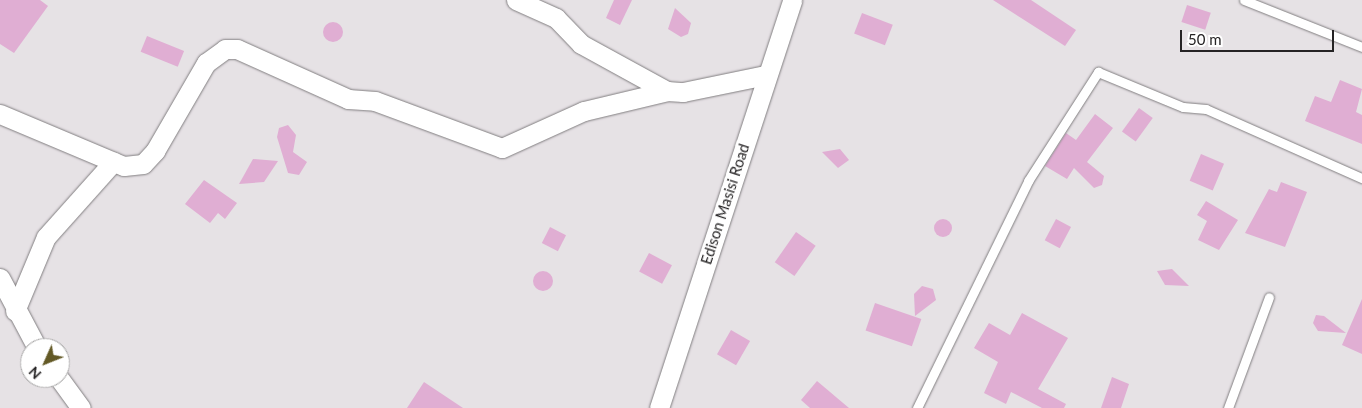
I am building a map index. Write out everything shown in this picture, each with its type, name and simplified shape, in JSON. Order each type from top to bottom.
[{"type":"street","points":[[516,0],[556,18],[581,44],[667,90],[683,92],[766,75]]},
{"type":"street","name":"Edison Masisi Road","points":[[659,408],[792,0]]},
{"type":"street","points":[[0,114],[113,162],[143,164],[155,152],[206,63],[225,49],[237,50],[348,98],[375,101],[502,148],[584,111],[667,90]]},
{"type":"street","points":[[15,311],[46,237],[113,162]]},
{"type":"street","points":[[0,278],[15,311],[31,338]]},
{"type":"street","points":[[66,388],[81,408]]},
{"type":"lane","points":[[1244,0],[1362,47]]},
{"type":"lane","points":[[920,407],[1028,181],[1098,72],[1182,107],[1206,109],[1362,178]]},
{"type":"lane","points":[[1228,408],[1269,297]]},
{"type":"building","points":[[0,0],[40,0],[48,6],[14,53],[0,44]]},
{"type":"building","points":[[614,0],[632,0],[620,25],[606,18]]},
{"type":"building","points":[[993,0],[1031,0],[1076,30],[1065,46]]},
{"type":"building","points":[[1187,5],[1211,13],[1205,30],[1181,22]]},
{"type":"building","points":[[675,8],[691,23],[688,34],[681,37],[668,29]]},
{"type":"building","points":[[862,13],[893,25],[885,45],[854,34]]},
{"type":"building","points":[[333,22],[340,25],[343,32],[340,39],[333,42],[326,39],[323,32],[326,25]]},
{"type":"building","points":[[147,36],[184,51],[178,67],[141,52]]},
{"type":"building","points":[[1340,80],[1362,89],[1356,112],[1362,115],[1362,144],[1305,121],[1315,96],[1331,102]]},
{"type":"building","points":[[1139,108],[1153,118],[1136,141],[1122,131]]},
{"type":"building","points":[[1095,114],[1113,128],[1087,162],[1104,176],[1102,185],[1094,188],[1074,168],[1067,179],[1045,166],[1066,133],[1076,140]]},
{"type":"building","points":[[288,125],[296,135],[293,152],[307,162],[299,175],[288,173],[277,137],[279,128]]},
{"type":"building","points":[[840,149],[849,160],[838,168],[822,152]]},
{"type":"building","points":[[1201,154],[1224,164],[1213,190],[1190,181]]},
{"type":"building","points":[[253,159],[278,161],[264,182],[239,184]]},
{"type":"building","points":[[204,180],[237,203],[225,219],[218,213],[210,223],[185,204]]},
{"type":"building","points":[[1281,182],[1307,192],[1285,247],[1245,233],[1269,189],[1277,192]]},
{"type":"building","points":[[1206,201],[1238,220],[1219,250],[1198,240],[1207,221],[1197,215]]},
{"type":"building","points":[[939,219],[947,219],[952,224],[950,235],[939,237],[934,232],[934,224]]},
{"type":"building","points":[[1056,219],[1071,227],[1060,248],[1045,240]]},
{"type":"building","points":[[550,227],[566,235],[558,251],[542,243]]},
{"type":"building","points":[[796,232],[816,246],[794,276],[775,262]]},
{"type":"building","points":[[649,253],[672,265],[662,284],[639,272]]},
{"type":"building","points":[[1172,269],[1189,286],[1165,285],[1157,271]]},
{"type":"building","points":[[543,271],[550,274],[553,281],[550,288],[543,291],[536,288],[533,281],[536,274]]},
{"type":"building","points":[[922,286],[933,289],[936,300],[915,316],[914,294]]},
{"type":"building","points":[[1362,299],[1362,354],[1342,345]]},
{"type":"building","points":[[875,303],[921,319],[912,346],[866,330]]},
{"type":"building","points":[[1022,313],[1068,338],[1038,389],[1066,404],[1064,408],[1042,408],[1011,392],[1006,404],[984,393],[998,362],[974,348],[989,323],[1010,335]]},
{"type":"building","points":[[1316,315],[1324,316],[1346,333],[1318,331],[1313,323]]},
{"type":"building","points":[[731,330],[750,341],[736,365],[717,354]]},
{"type":"building","points":[[1112,377],[1129,384],[1121,408],[1101,408]]},
{"type":"building","points":[[817,381],[849,408],[810,408],[801,400]]},
{"type":"building","points":[[424,382],[463,408],[407,408]]}]
